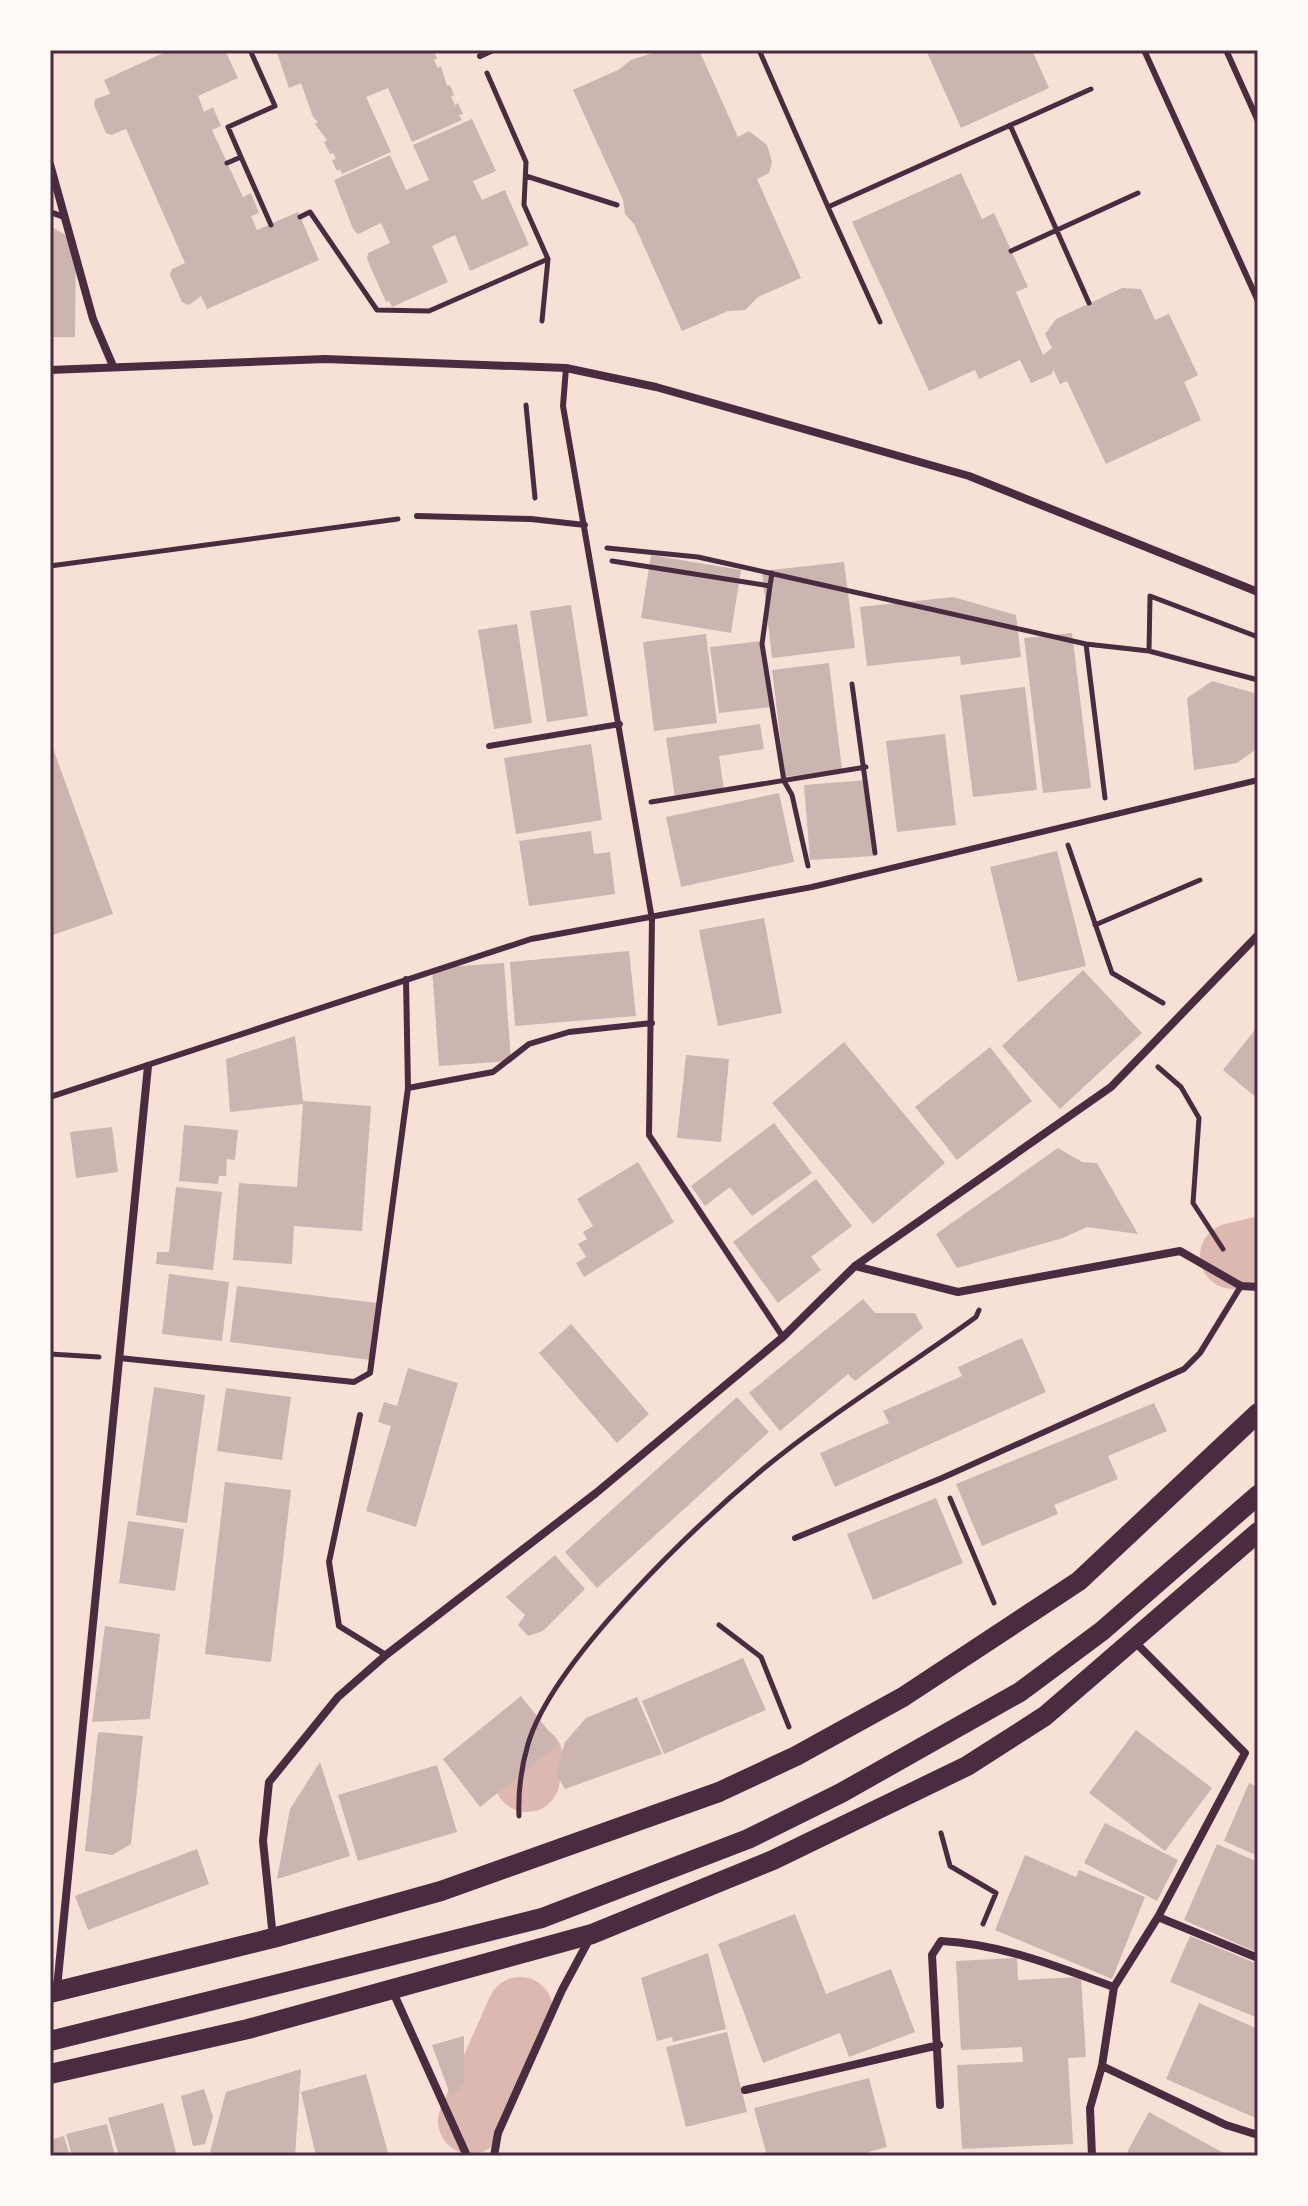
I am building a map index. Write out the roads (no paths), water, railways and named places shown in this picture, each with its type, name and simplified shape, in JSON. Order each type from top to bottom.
[{"type":"main road","points":[[54,1992],[273,1938],[441,1891],[719,1792],[796,1756],[903,1697],[1079,1581],[1258,1413]]},
{"type":"main road","points":[[50,2041],[542,1918],[748,1839],[841,1793],[1020,1692],[1102,1631],[1258,1495]]},
{"type":"main road","points":[[50,2074],[393,1992],[592,1934],[773,1860],[967,1766],[1045,1716],[1258,1532]]},
{"type":"street","points":[[50,164],[93,319],[113,366]]},
{"type":"street","points":[[50,370],[325,359],[566,368],[656,387],[969,476],[1258,592]]},
{"type":"street","points":[[273,1938],[263,1841],[269,1782],[338,1697],[386,1655],[596,1493],[783,1337],[855,1266],[1111,1087],[1258,935]]},
{"type":"street","points":[[54,1992],[148,1066]]},
{"type":"street","points":[[855,1266],[958,1292],[1180,1251],[1241,1286],[1258,1287]]},
{"type":"street","points":[[1092,2156],[1090,2108],[1102,2066],[1114,1987],[1158,1917],[1245,1753],[1133,1641]]},
{"type":"street","points":[[1158,1917],[1258,1958]]},
{"type":"street","points":[[494,2156],[498,2133],[562,1990],[592,1934]]},
{"type":"street","points":[[940,2105],[932,1955],[941,1941],[974,1943],[1114,1987]]},
{"type":"street","points":[[393,1992],[467,2156]]},
{"type":"street","points":[[745,2090],[939,2045]]},
{"type":"street","points":[[1102,2066],[1226,2125],[1258,2135]]},
{"type":"lane","points":[[480,56],[493,50]]},
{"type":"lane","points":[[1144,50],[1258,301]]},
{"type":"lane","points":[[1226,50],[1258,121]]},
{"type":"lane","points":[[50,212],[64,217]]},
{"type":"lane","points":[[566,368],[563,406],[652,919],[649,1135],[783,1337]]},
{"type":"lane","points":[[417,516],[531,519],[585,525]]},
{"type":"lane","points":[[489,746],[620,724]]},
{"type":"lane","points":[[50,1097],[531,939],[812,887],[1107,819],[1258,780]]},
{"type":"lane","points":[[119,1358],[354,1382],[370,1373],[408,1088],[406,979]]},
{"type":"lane","points":[[408,1088],[493,1072],[529,1044],[569,1032],[652,1023]]},
{"type":"lane","points":[[795,1538],[942,1478],[1184,1369],[1200,1353],[1241,1286]]},
{"type":"lane","points":[[360,1415],[329,1562],[339,1626],[386,1655]]},
{"type":"waterway","points":[[1233,1256],[1258,1250]]},
{"type":"waterway","points":[[527,1779],[530,1758]]},
{"type":"waterway","points":[[471,2121],[520,2010]]}]
